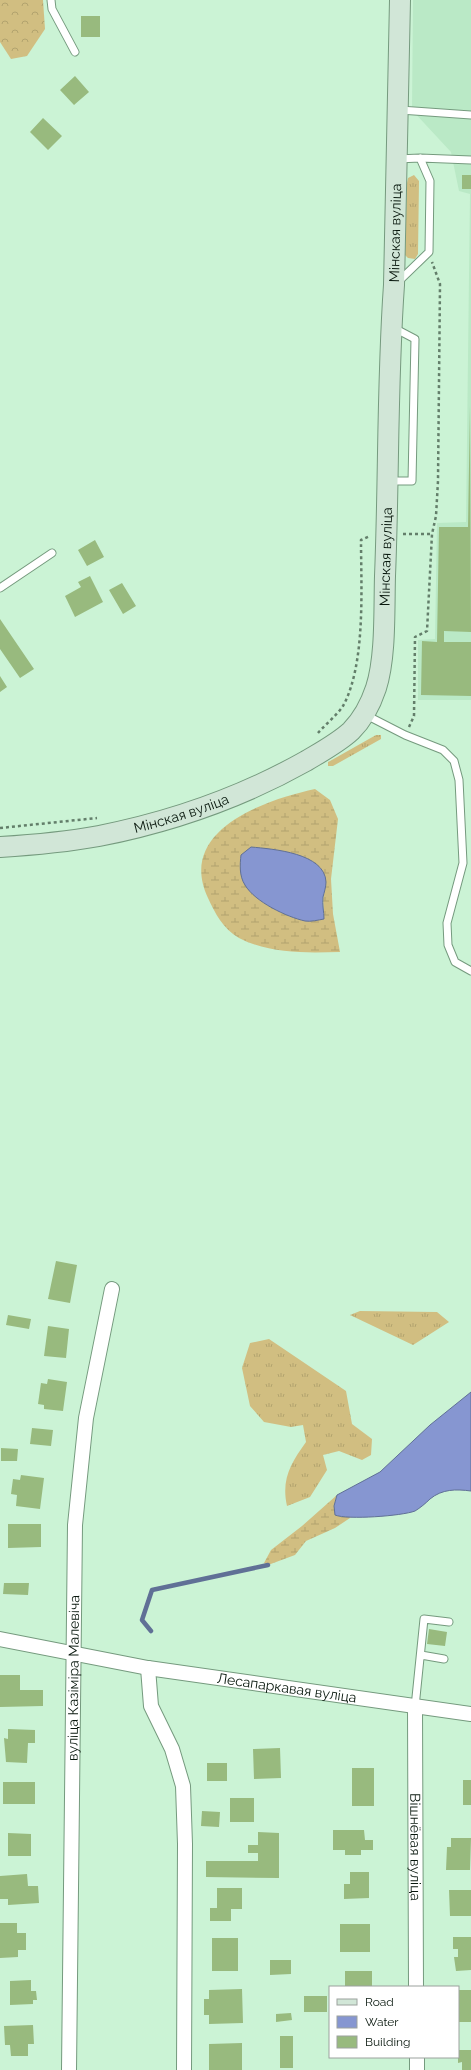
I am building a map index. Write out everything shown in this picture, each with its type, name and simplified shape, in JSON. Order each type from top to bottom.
[{"type":"main road","name":"Мінская вуліца","points":[[0,847],[56,843],[99,836],[146,825],[207,806],[264,782],[332,745],[351,730],[364,714],[376,688],[381,662],[388,481],[391,326],[394,285],[400,0]]},
{"type":"street","name":"вуліца Казіміра Малевіча","points":[[70,2070],[75,1525],[86,1418],[112,1289]]},
{"type":"street","name":"Лесапаркавая вуліца","points":[[0,1639],[103,1661],[471,1714]]},
{"type":"street","points":[[148,1668],[151,1706],[172,1749],[183,1786],[185,1844],[184,2070]]},
{"type":"street","name":"Вішнёвая вуліца","points":[[415,1707],[416,1986]]},
{"type":"street","points":[[417,2058],[417,2070]]},
{"type":"lane","points":[[52,0],[52,9],[75,52]]},
{"type":"lane","points":[[398,110],[471,115]]},
{"type":"lane","points":[[394,285],[429,252],[430,181],[420,158]]},
{"type":"lane","points":[[396,159],[420,158],[471,160]]},
{"type":"lane","points":[[0,588],[52,553]]},
{"type":"lane","points":[[364,714],[405,735],[443,750],[454,761],[459,780],[463,863],[447,923],[448,945],[455,962],[471,971]]},
{"type":"lane","points":[[415,1707],[424,1619],[449,1622]]},
{"type":"lane","points":[[421,1655],[444,1659]]},
{"type":"path","points":[[405,735],[414,716],[415,637],[427,631],[432,534],[436,516],[438,481],[440,284],[429,252]]},
{"type":"path","points":[[312,737],[318,733],[343,706],[356,668],[361,609],[361,540],[376,533]]},
{"type":"path","points":[[400,534],[432,534]]},
{"type":"path","points":[[0,828],[104,817]]},
{"type":"shaded area","points":[[413,0],[471,0],[471,700],[418,700],[418,640],[435,639],[437,523],[466,522],[470,194],[459,191],[451,152],[412,110]]},
{"type":"green space","points":[[0,0],[43,0],[45,29],[27,56],[11,59],[0,42]]},
{"type":"green space","points":[[414,175],[419,181],[418,254],[415,259],[408,258],[405,255],[407,183],[408,178]]},
{"type":"green space","points":[[376,735],[381,735],[381,739],[333,766],[328,766],[328,762]]},
{"type":"green space","points":[[315,789],[330,800],[338,819],[331,879],[333,914],[340,952],[276,950],[239,938],[228,930],[217,915],[208,898],[201,874],[204,854],[215,837],[231,822],[251,810],[295,794]],"holes":[[[326,882],[323,899],[324,919],[314,920],[289,916],[259,899]]]},
{"type":"green space","points":[[360,1311],[437,1312],[449,1322],[413,1345],[350,1315]]},
{"type":"green space","points":[[269,1339],[346,1391],[352,1424],[372,1439],[371,1455],[362,1460],[339,1451],[323,1455],[327,1470],[310,1497],[287,1506],[285,1496],[286,1479],[292,1464],[306,1442],[303,1425],[291,1427],[264,1422],[250,1406],[242,1368],[250,1343]]},
{"type":"green space","points":[[337,1495],[334,1506],[341,1517],[353,1516],[335,1528],[306,1541],[295,1555],[268,1565],[264,1563],[271,1550],[302,1526]]},
{"type":"water","points":[[251,847],[272,849],[296,854],[317,865],[323,872],[326,882],[323,897],[324,919],[307,921],[298,919],[272,908],[256,897],[245,885],[240,866],[241,855]]},
{"type":"water","points":[[471,1392],[471,1491],[455,1490],[439,1493],[415,1511],[408,1513],[362,1517],[335,1515],[334,1506],[337,1495],[380,1472],[430,1425]]},
{"type":"building","points":[[81,16],[100,16],[100,37],[81,37]]},
{"type":"building","points":[[75,76],[89,92],[74,105],[60,90]]},
{"type":"building","points":[[43,118],[62,136],[48,150],[30,132]]},
{"type":"building","points":[[462,175],[471,175],[471,189],[462,189]]},
{"type":"building","points":[[470,406],[471,632],[444,631],[444,642],[471,642],[471,696],[421,695],[422,641],[437,642],[439,527],[468,527]]},
{"type":"building","points":[[95,540],[104,557],[87,566],[78,550]]},
{"type":"building","points":[[90,576],[103,602],[75,617],[65,596],[81,587],[78,582]]},
{"type":"building","points":[[122,583],[136,606],[123,614],[109,590]]},
{"type":"building","points":[[0,619],[34,669],[20,678],[0,649]]},
{"type":"building","points":[[0,676],[7,687],[0,692]]},
{"type":"building","points":[[56,1261],[77,1265],[70,1303],[48,1299]]},
{"type":"building","points":[[8,1315],[31,1319],[29,1329],[6,1325]]},
{"type":"building","points":[[48,1326],[69,1329],[66,1358],[44,1356]]},
{"type":"building","points":[[48,1379],[67,1382],[63,1411],[44,1409],[44,1405],[38,1404],[41,1383],[47,1384]]},
{"type":"building","points":[[32,1428],[53,1430],[51,1446],[30,1444]]},
{"type":"building","points":[[1,1448],[18,1449],[17,1461],[1,1461]]},
{"type":"building","points":[[21,1475],[44,1478],[40,1509],[16,1506],[17,1495],[11,1494],[13,1479],[20,1480]]},
{"type":"building","points":[[8,1524],[41,1524],[41,1547],[8,1548]]},
{"type":"building","points":[[4,1583],[29,1583],[28,1595],[3,1594]]},
{"type":"building","points":[[429,1629],[447,1632],[445,1646],[427,1644]]},
{"type":"building","points":[[0,1675],[20,1675],[20,1690],[43,1690],[43,1706],[0,1707]]},
{"type":"building","points":[[8,1729],[35,1730],[35,1743],[28,1743],[27,1763],[6,1762],[4,1738],[8,1739]]},
{"type":"building","points":[[280,1748],[281,1778],[254,1779],[253,1749]]},
{"type":"building","points":[[207,1763],[227,1763],[227,1781],[207,1781]]},
{"type":"building","points":[[352,1768],[374,1768],[374,1806],[352,1806]]},
{"type":"building","points":[[463,1780],[471,1780],[471,1805],[463,1805]]},
{"type":"building","points":[[3,1782],[35,1782],[35,1804],[3,1804]]},
{"type":"building","points":[[230,1798],[254,1798],[254,1822],[230,1822]]},
{"type":"building","points":[[202,1811],[220,1812],[219,1827],[201,1826]]},
{"type":"building","points":[[333,1830],[364,1830],[365,1840],[373,1840],[373,1850],[361,1850],[361,1855],[345,1855],[345,1850],[333,1850]]},
{"type":"building","points":[[258,1832],[279,1833],[279,1878],[206,1877],[206,1861],[258,1861],[258,1853],[248,1853],[248,1845],[258,1845]]},
{"type":"building","points":[[8,1833],[31,1834],[31,1856],[8,1856]]},
{"type":"building","points":[[451,1838],[471,1838],[470,1870],[446,1870],[447,1847],[451,1847]]},
{"type":"building","points":[[350,1872],[369,1872],[369,1898],[344,1899],[344,1884],[350,1884]]},
{"type":"building","points":[[27,1874],[28,1886],[38,1886],[39,1903],[8,1905],[8,1899],[0,1899],[0,1876]]},
{"type":"building","points":[[217,1888],[242,1888],[242,1909],[231,1909],[231,1921],[210,1921],[210,1908],[217,1908]]},
{"type":"building","points":[[449,1890],[471,1890],[471,1916],[450,1916]]},
{"type":"building","points":[[0,1923],[17,1923],[17,1933],[26,1933],[26,1950],[18,1950],[18,1957],[0,1958]]},
{"type":"building","points":[[340,1924],[370,1924],[370,1952],[340,1952]]},
{"type":"building","points":[[453,1937],[471,1937],[471,1970],[456,1971],[454,1957],[458,1957],[458,1949],[453,1949]]},
{"type":"building","points":[[212,1938],[238,1938],[238,1971],[212,1971]]},
{"type":"building","points":[[270,1960],[291,1960],[291,1974],[270,1975]]},
{"type":"building","points":[[345,1971],[372,1971],[372,1986],[345,1986]]},
{"type":"building","points":[[31,1980],[31,1991],[36,1991],[37,2000],[33,2000],[33,2004],[10,2005],[10,1981]]},
{"type":"building","points":[[242,1989],[243,2023],[209,2024],[209,2015],[204,2015],[204,1999],[209,1999],[209,1990]]},
{"type":"building","points":[[459,1990],[471,1990],[471,2022],[459,2022]]},
{"type":"building","points":[[304,1996],[327,1996],[327,2012],[304,2012]]},
{"type":"building","points":[[291,2013],[292,2020],[276,2022],[276,2014]]},
{"type":"building","points":[[33,2025],[34,2044],[28,2044],[28,2056],[11,2056],[10,2045],[5,2045],[4,2026]]},
{"type":"building","points":[[280,2036],[293,2036],[293,2068],[280,2068]]},
{"type":"building","points":[[242,2043],[242,2070],[209,2070],[209,2044]]},
{"type":"building","points":[[459,2050],[471,2050],[471,2070],[462,2070],[462,2062],[458,2063]]},
{"type":"waterway","points":[[151,1631],[142,1620],[152,1590],[268,1565]]}]
